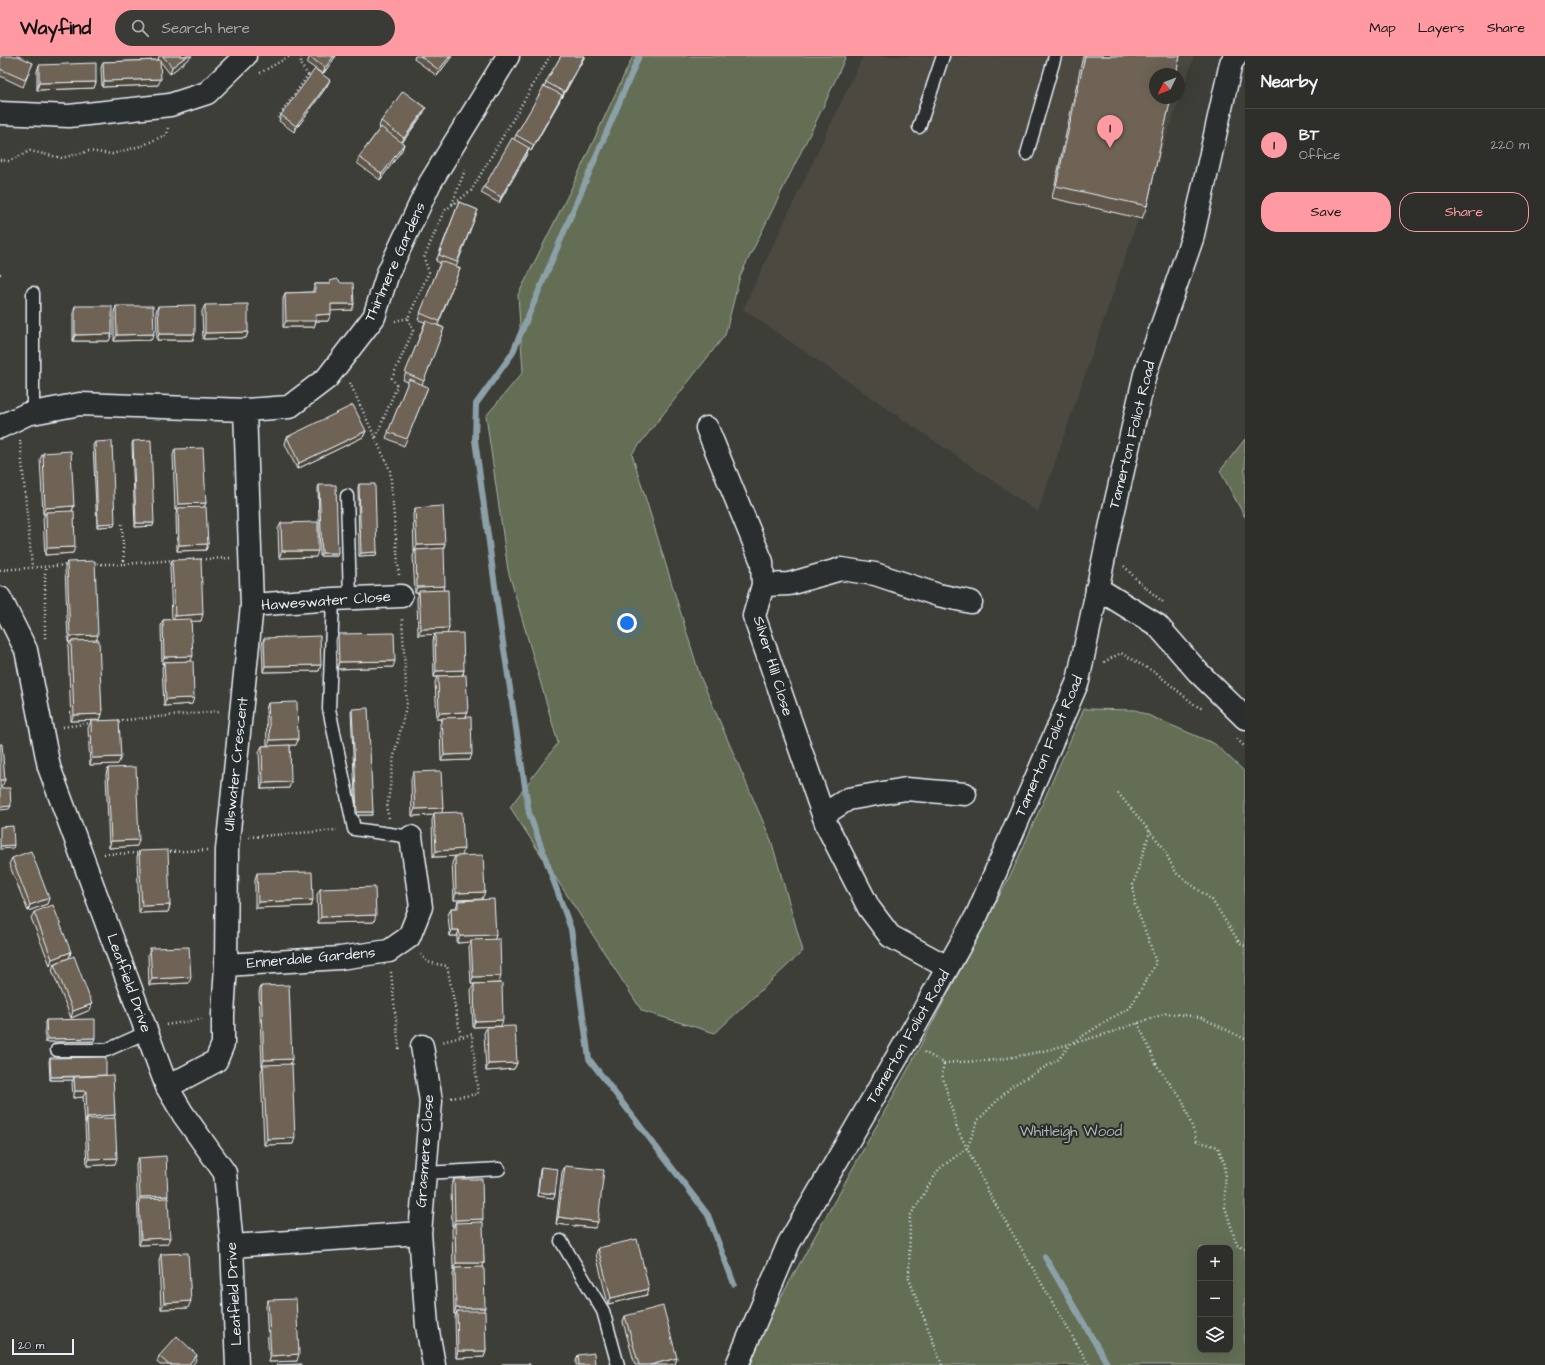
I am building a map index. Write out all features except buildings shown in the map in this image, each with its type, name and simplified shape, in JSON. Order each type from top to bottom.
[{"type":"street","points":[[0,113],[69,116],[170,106],[207,93],[245,56]]},
{"type":"street","name":"Thirlmere Gardens","points":[[17,420],[80,404],[245,410],[289,406],[327,378],[374,317],[388,273],[430,183],[508,56]]},
{"type":"street","name":"Tamerton Foliot Road","points":[[737,1365],[789,1244],[977,915],[1078,681],[1145,374],[1192,239],[1231,63],[1236,56]]},
{"type":"street","name":"Ullswater Crescent","points":[[167,1087],[216,1061],[223,1044],[222,1015],[226,965],[228,838],[252,605],[245,410]]},
{"type":"street","name":"Silver Hill Close","points":[[707,428],[762,562],[763,585],[754,616],[827,826],[869,908],[890,936],[948,967]]},
{"type":"street","points":[[763,585],[789,584],[842,568],[875,574],[938,596],[971,602]]},
{"type":"street","points":[[1098,588],[1157,625],[1198,672],[1245,718]]},
{"type":"street","name":"Haweswater Close","points":[[252,605],[401,596]]},
{"type":"street","name":"Leatfield Drive","points":[[0,598],[26,650],[49,767],[167,1087],[183,1114],[225,1173],[232,1246],[238,1365]]},
{"type":"street","points":[[823,815],[848,799],[906,789],[965,794]]},
{"type":"street","name":"Ennerdale Gardens","points":[[226,965],[340,958],[389,951],[409,937],[421,907],[402,836]]},
{"type":"street","name":"Grasmere Close","points":[[422,1046],[431,1101],[420,1233],[427,1326],[434,1365]]},
{"type":"street","points":[[232,1246],[420,1233]]},
{"type":"lane","points":[[919,127],[943,56]]},
{"type":"lane","points":[[1027,154],[1055,56]]},
{"type":"lane","points":[[17,420],[33,293]]},
{"type":"lane","points":[[347,496],[342,599],[329,709],[354,829],[402,836]]},
{"type":"lane","points":[[57,1050],[107,1050],[146,1030]]},
{"type":"lane","points":[[425,1173],[498,1169]]},
{"type":"lane","points":[[561,1241],[603,1310],[618,1365]]},
{"type":"path","points":[[278,118],[308,75],[301,65],[301,56]]},
{"type":"path","points":[[376,438],[397,386],[392,378],[413,331],[408,318],[428,272],[424,258],[444,211],[471,191],[550,56]]},
{"type":"path","points":[[0,160],[9,161],[30,151],[62,158],[89,151],[112,154],[144,145],[167,134],[170,106]]},
{"type":"path","points":[[339,362],[390,470],[401,596],[407,703],[394,756],[387,810],[402,836]]},
{"type":"path","points":[[17,420],[32,567]]},
{"type":"path","points":[[122,524],[124,564]]},
{"type":"path","points":[[90,564],[124,564],[250,557]]},
{"type":"path","points":[[1119,561],[1140,583],[1164,602]]},
{"type":"path","points":[[0,570],[70,564]]},
{"type":"path","points":[[44,639],[45,567]]},
{"type":"path","points":[[1079,676],[1121,653],[1156,673],[1195,705],[1207,711]]},
{"type":"path","points":[[107,722],[241,709]]},
{"type":"path","points":[[66,727],[93,723]]},
{"type":"path","points":[[1118,793],[1162,846],[1176,874],[1212,900],[1239,942],[1245,946]]},
{"type":"path","points":[[228,838],[354,829]]},
{"type":"path","points":[[942,1365],[909,1279],[910,1216],[939,1169],[967,1148],[978,1120],[1012,1086],[1059,1059],[1070,1044],[1130,1008],[1156,964],[1135,905],[1133,885],[1150,831]]},
{"type":"path","points":[[161,852],[201,850]]},
{"type":"path","points":[[119,854],[147,852]]},
{"type":"path","points":[[389,951],[399,1048],[422,1046],[472,1034],[478,1094],[431,1101]]},
{"type":"path","points":[[427,962],[447,966],[461,1037]]},
{"type":"path","points":[[905,1043],[944,1063],[997,1060],[1070,1044],[1167,1013],[1200,1017],[1245,1039]]},
{"type":"path","points":[[146,1030],[195,1021]]},
{"type":"path","points":[[1138,1023],[1157,1066],[1183,1101],[1197,1142],[1218,1147],[1225,1165],[1225,1208],[1237,1245],[1245,1250]]},
{"type":"path","points":[[944,1063],[942,1074],[957,1128],[989,1193],[1089,1365]]},
{"type":"shaded area","points":[[863,56],[1194,56],[1185,82],[1185,68],[1149,68],[1149,104],[1178,104],[1038,512],[743,309]]},
{"type":"green space","points":[[633,56],[846,56],[825,103],[740,276],[725,335],[632,454],[700,676],[771,840],[803,951],[715,1033],[642,1011],[510,807],[558,743],[508,570],[486,416],[523,372],[518,295],[571,189]]},
{"type":"green space","points":[[1245,439],[1245,517],[1220,471]]},
{"type":"green space","name":"Whitleigh Wood","points":[[1084,709],[1136,710],[1215,744],[1245,772],[1245,1365],[751,1365],[761,1333],[907,1071],[1013,870]]},
{"type":"waterway","points":[[639,56],[512,354],[476,404],[475,440],[500,623],[529,813],[571,929],[589,1059],[708,1215],[734,1284]]},
{"type":"waterway","points":[[1045,1257],[1108,1365]]},
{"type":"place","name":"BT","points":[[1110,148]]}]
